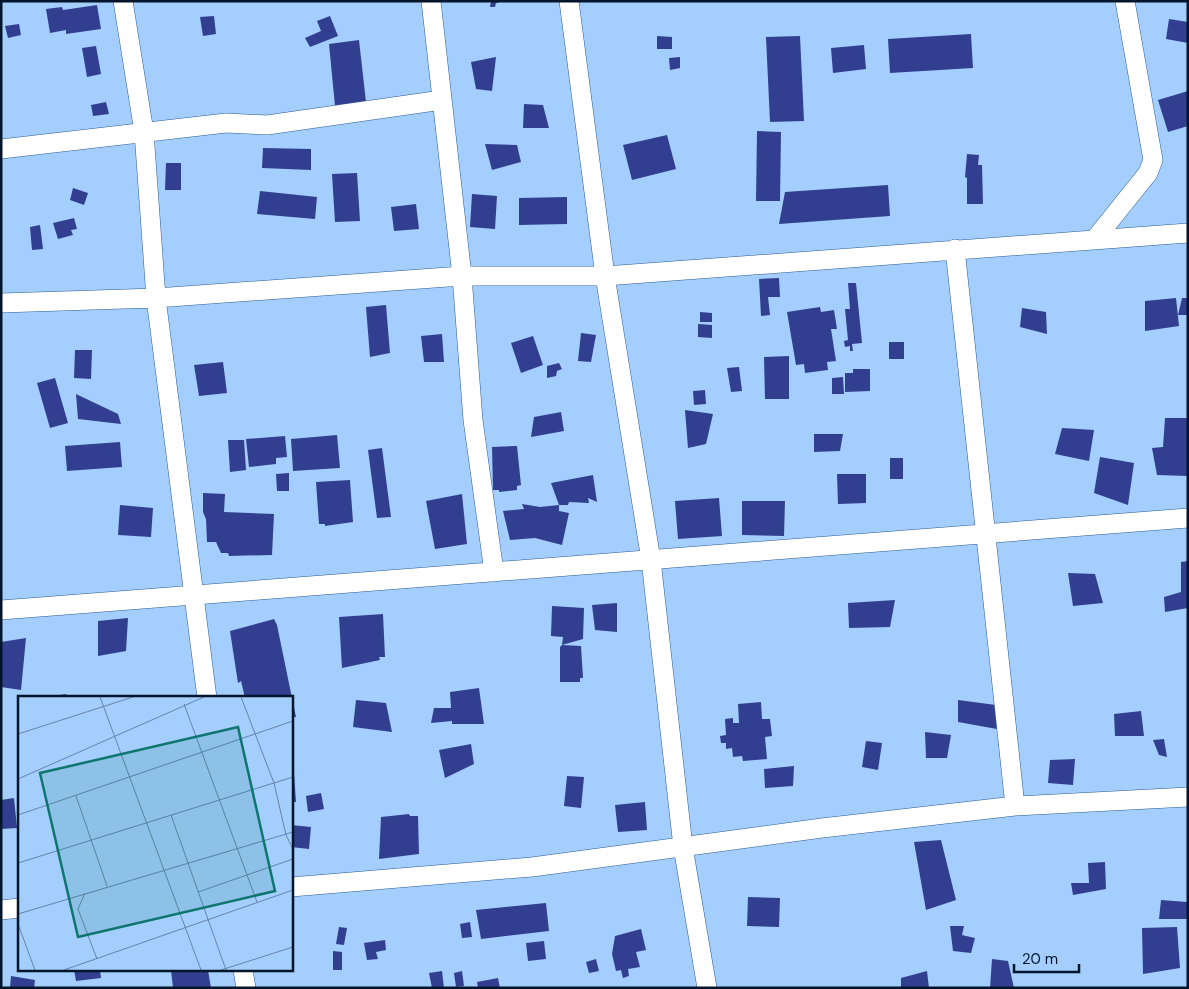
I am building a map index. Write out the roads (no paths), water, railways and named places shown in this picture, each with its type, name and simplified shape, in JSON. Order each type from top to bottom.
[{"type":"street","points":[[123,1],[144,132],[156,298],[208,696]]},
{"type":"street","points":[[431,1],[462,276],[473,420],[494,572]]},
{"type":"street","points":[[569,1],[606,276],[651,560],[683,847],[707,988]]},
{"type":"street","points":[[1095,239],[1148,173],[1153,160],[1125,1]]},
{"type":"street","points":[[1,149],[240,122],[267,125],[442,100]]},
{"type":"street","points":[[1,304],[156,298],[462,276],[606,276],[1188,233]]},
{"type":"street","points":[[955,249],[987,532],[1015,806]]},
{"type":"street","points":[[1,610],[987,532],[1188,518]]},
{"type":"street","points":[[292,887],[532,867],[822,828],[1015,806],[1188,797]]},
{"type":"street","points":[[1,910],[18,908]]},
{"type":"street","points":[[243,972],[246,988]]}]
